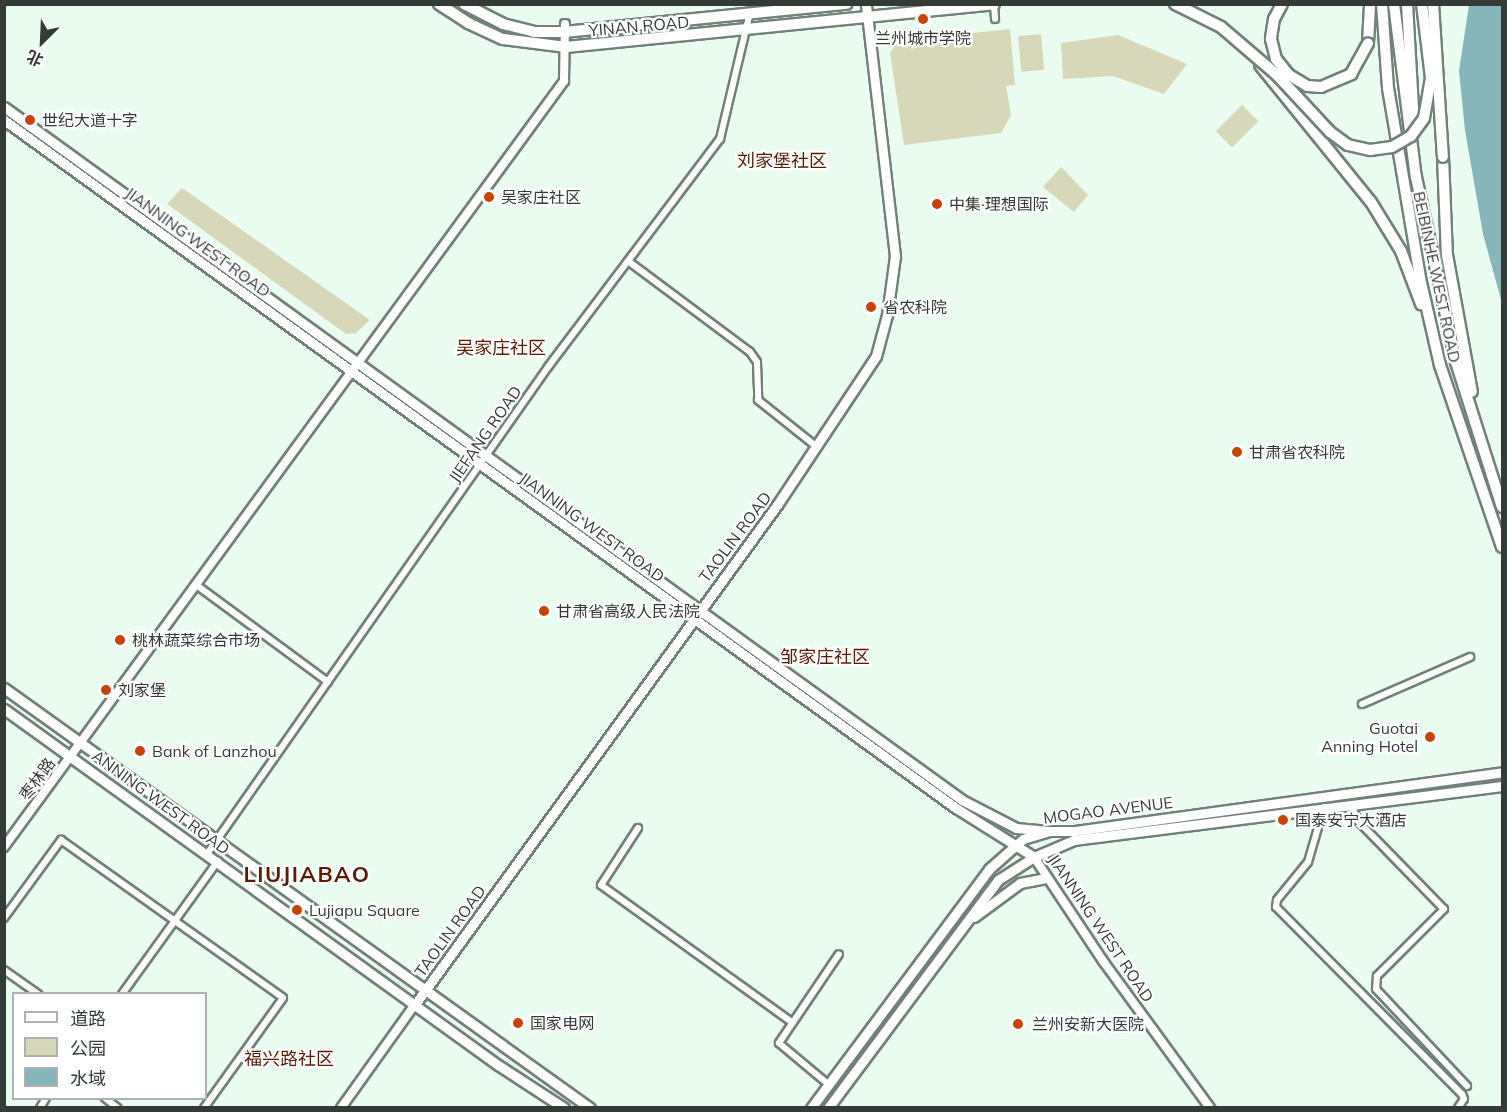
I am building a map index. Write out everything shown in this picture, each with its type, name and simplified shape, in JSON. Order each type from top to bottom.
[{"type":"main road","name":"YINAN ROAD","points":[[439,4],[468,24],[503,39],[566,47],[994,4]]},
{"type":"main road","name":"YINAN ROAD","points":[[464,4],[503,24],[534,32],[749,16],[847,4]]},
{"type":"main road","name":"TAOLIN ROAD","points":[[416,1003],[818,447],[876,356],[887,315],[895,256],[866,4]]},
{"type":"main road","points":[[1175,4],[1221,27],[1243,44],[1348,145],[1370,150],[1392,147],[1417,127],[1430,97],[1431,78],[1422,4]]},
{"type":"main road","points":[[1282,4],[1274,19],[1271,39],[1276,59],[1289,75],[1307,86],[1329,85],[1351,74],[1368,44],[1370,4]]},
{"type":"main road","name":"BEIBINHE WEST ROAD","points":[[1394,4],[1416,177],[1456,362],[1481,448],[1503,507]]},
{"type":"main road","points":[[1407,4],[1416,177]]},
{"type":"main road","points":[[1433,4],[1447,255],[1481,448]]},
{"type":"main road","name":"BEIBINHE WEST ROAD","points":[[1381,7],[1403,188],[1435,344],[1476,478],[1503,547]]},
{"type":"main road","points":[[1243,44],[1371,202],[1401,251],[1435,344]]},
{"type":"main road","name":"JIANNING WEST ROAD","points":[[4,107],[354,368]]},
{"type":"main road","name":"JIANNING WEST ROAD","points":[[4,120],[483,461],[696,615],[956,808],[1020,841]]},
{"type":"main road","name":"JIANNING WEST ROAD","points":[[696,615],[962,800],[1016,828],[1049,831]]},
{"type":"main road","points":[[4,688],[590,1107]]},
{"type":"main road","name":"ANNING WEST ROAD","points":[[4,709],[416,1003],[498,1065],[564,1107]]},
{"type":"main road","name":"MOGAO AVENUE","points":[[811,1107],[989,869],[1020,841],[1049,831],[1074,831],[1503,772]]},
{"type":"main road","name":"MOGAO AVENUE","points":[[828,1107],[998,880],[1034,857],[1074,840],[1351,803],[1503,786]]},
{"type":"main road","points":[[1016,828],[1020,841],[1034,857]]},
{"type":"main road","points":[[967,922],[1020,883],[1045,878]]},
{"type":"street","points":[[994,4],[994,19]]},
{"type":"street","name":"JIEFANG ROAD","points":[[207,854],[483,461],[627,261],[720,139],[749,16]]},
{"type":"street","name":"枣林路","points":[[4,847],[564,81],[566,47],[564,28]]},
{"type":"street","points":[[627,261],[750,352],[757,362],[758,400],[818,447]]},
{"type":"street","points":[[195,584],[328,682]]},
{"type":"street","points":[[1362,704],[1470,657]]},
{"type":"street","points":[[1351,803],[1358,821],[1444,909],[1377,976],[1376,989],[1467,1086]]},
{"type":"street","points":[[1324,807],[1308,862],[1277,900],[1276,907],[1462,1094],[1464,1099],[1458,1107]]},
{"type":"street","points":[[639,828],[601,885],[793,1023]]},
{"type":"street","points":[[4,918],[61,840],[283,998],[204,1107]]},
{"type":"street","name":"JIANNING WEST ROAD","points":[[1034,857],[1045,878],[1210,1107]]},
{"type":"street","points":[[123,992],[218,861]]},
{"type":"street","points":[[828,1084],[780,1043],[839,954]]},
{"type":"street","points":[[4,970],[37,992]]},
{"type":"street","name":"TAOLIN ROAD","points":[[341,1107],[416,1003]]},
{"type":"green space","points":[[1010,29],[1015,85],[1006,86],[1011,115],[1001,133],[904,145],[890,53],[896,43],[915,32],[954,35]]},
{"type":"green space","points":[[1041,34],[1044,70],[1021,72],[1018,36]]},
{"type":"green space","points":[[1118,35],[1187,64],[1164,94],[1113,76],[1063,79],[1061,43]]},
{"type":"green space","points":[[1242,105],[1258,121],[1232,147],[1216,131]]},
{"type":"green space","points":[[1061,167],[1088,195],[1074,212],[1043,187]]},
{"type":"green space","points":[[182,188],[370,320],[356,333],[346,334],[167,204]]},
{"type":"water","points":[[1469,5],[1502,5],[1502,303],[1483,234],[1465,130],[1459,71]]},
{"type":"place","name":"兰州城市学院","points":[[923,19]]},
{"type":"place","name":"世纪大道十字","points":[[30,120]]},
{"type":"place","name":"吴家庄社区","points":[[489,197]]},
{"type":"place","name":"中集·理想国际","points":[[937,204]]},
{"type":"place","name":"省农科院","points":[[871,307]]},
{"type":"place","name":"甘肃省农科院","points":[[1237,452]]},
{"type":"place","name":"甘肃省高级人民法院","points":[[544,611]]},
{"type":"place","name":"桃林蔬菜综合市场","points":[[120,640]]},
{"type":"place","name":"刘家堡","points":[[106,690]]},
{"type":"place","name":"Guotai Anning Hotel","points":[[1430,737]]},
{"type":"place","name":"Bank of Lanzhou","points":[[140,751]]},
{"type":"place","name":"国泰安宁大酒店","points":[[1283,820]]},
{"type":"place","name":"Lujiapu Square","points":[[297,910]]},
{"type":"place","name":"国家电网","points":[[518,1023]]},
{"type":"place","name":"兰州安新大医院","points":[[1018,1024]]},
{"type":"district","name":"刘家堡社区","points":[[782,161]]},
{"type":"district","name":"吴家庄社区","points":[[501,348]]},
{"type":"district","name":"邹家庄社区","points":[[825,657]]},
{"type":"district","name":"LIUJIABAO","points":[[307,875]]},
{"type":"district","name":"福兴路社区","points":[[289,1059]]}]
